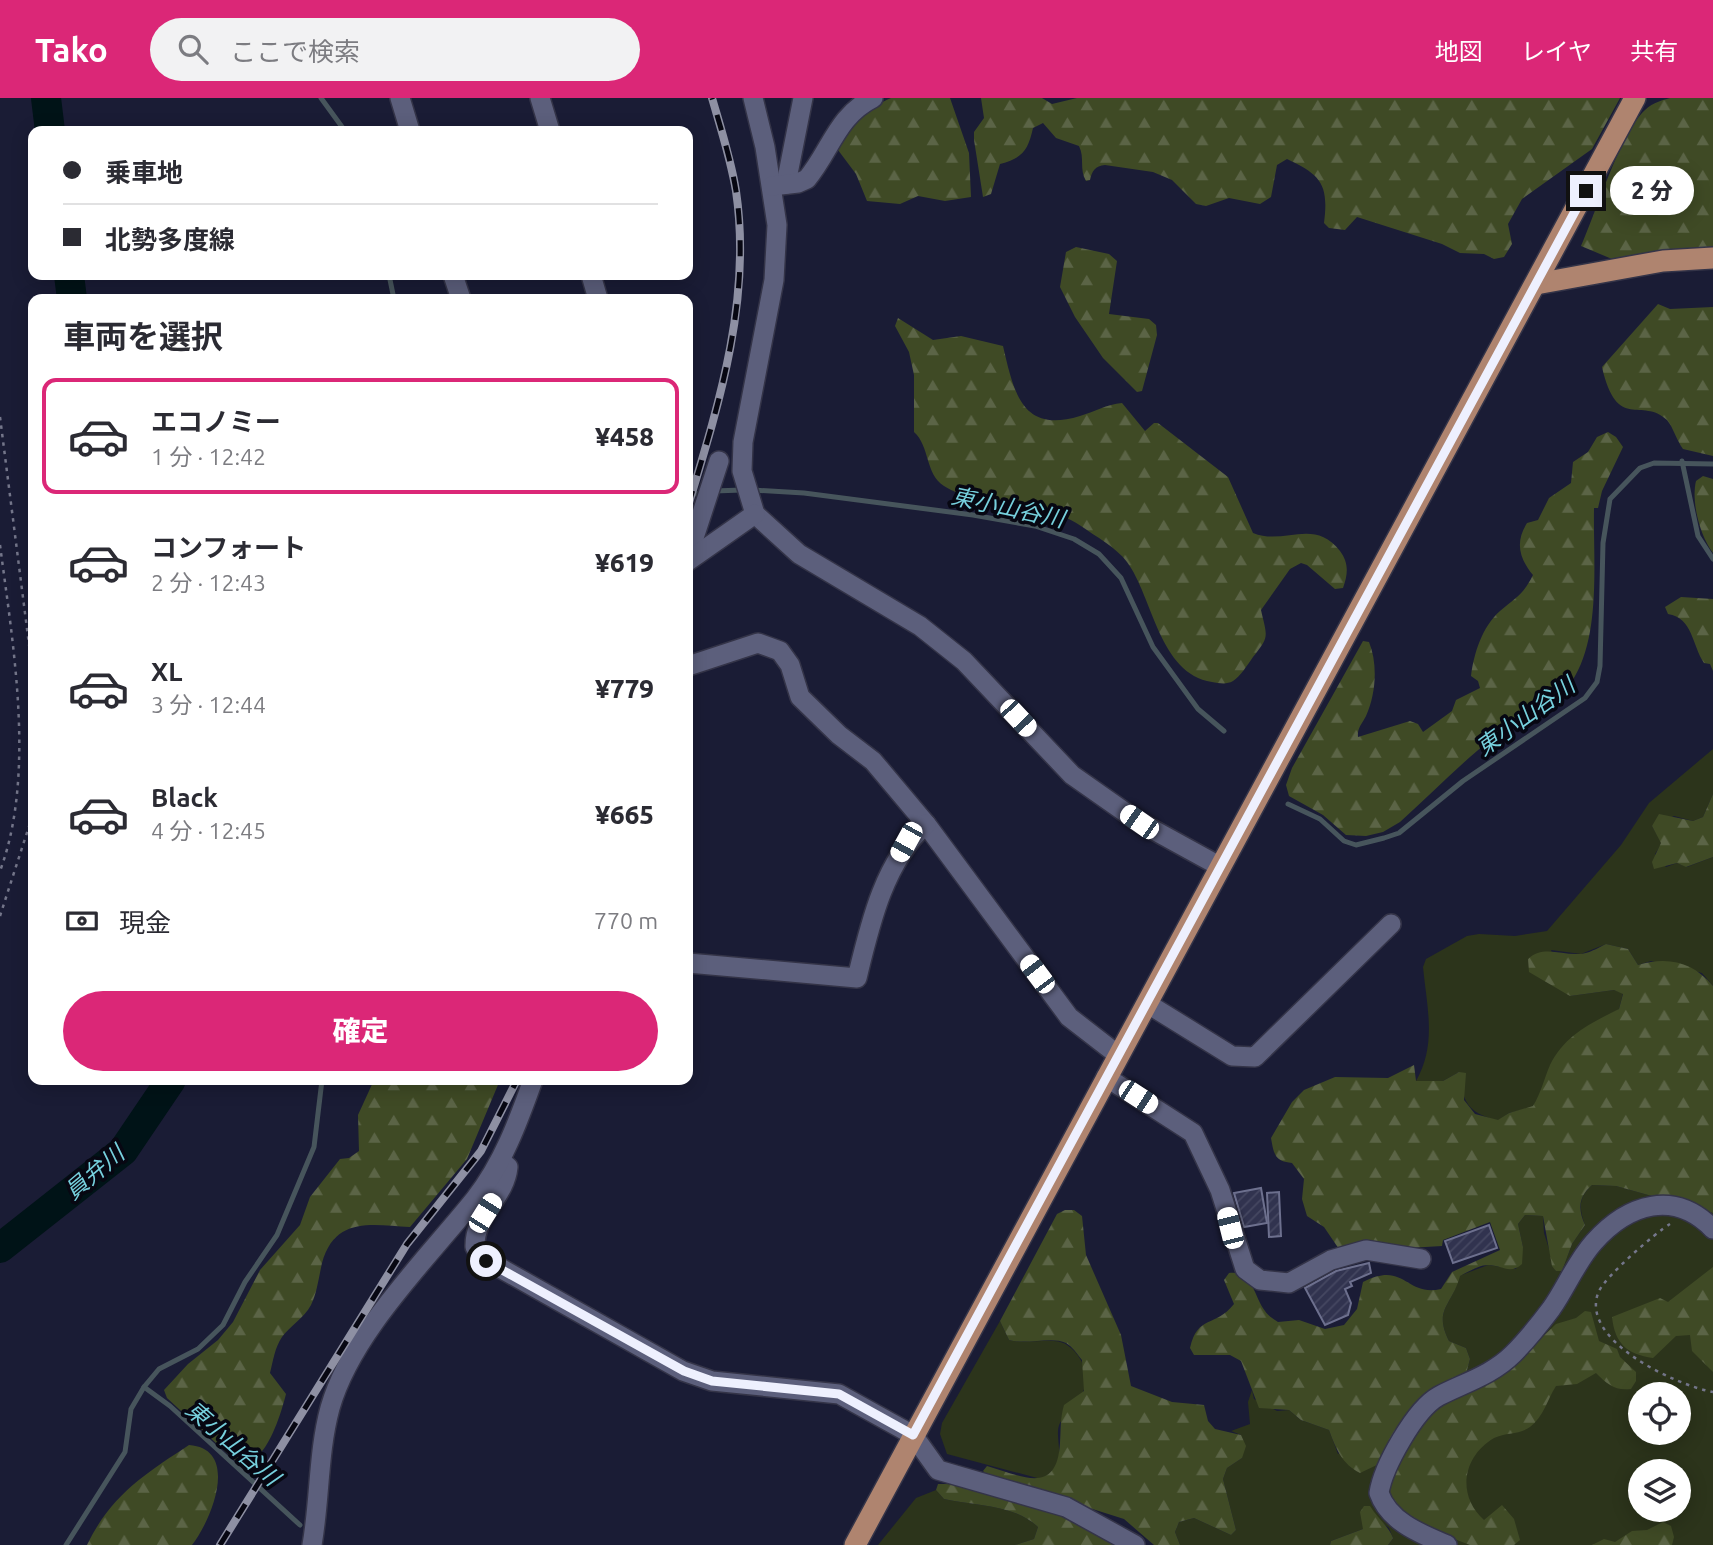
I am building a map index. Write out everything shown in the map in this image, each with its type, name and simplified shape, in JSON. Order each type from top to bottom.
[{"type":"main road","points":[[855,1545],[1635,98]]},
{"type":"main road","points":[[1536,284],[1663,261],[1713,258]]},
{"type":"street","points":[[400,98],[408,126]]},
{"type":"street","points":[[540,98],[548,126]]},
{"type":"street","points":[[803,98],[779,185],[774,280],[743,442],[742,471],[752,507],[774,535],[799,554],[920,626],[964,661],[1072,775],[1139,822],[1221,867]]},
{"type":"street","points":[[779,185],[807,179],[840,124],[851,112],[873,98]]},
{"type":"street","points":[[757,99],[779,185]]},
{"type":"street","points":[[693,543],[716,470]]},
{"type":"street","points":[[693,555],[752,507]]},
{"type":"street","points":[[693,664],[758,643],[780,650],[790,665],[800,697],[839,735],[873,761],[926,824],[1069,1017],[1118,1055]]},
{"type":"street","points":[[693,963],[857,978],[888,876],[906,842],[926,824]]},
{"type":"street","points":[[1148,1004],[1231,1055],[1255,1057],[1391,924]]},
{"type":"street","points":[[1106,1077],[1194,1133],[1220,1190],[1245,1269],[1260,1280],[1289,1283],[1331,1260],[1366,1250],[1421,1259]]},
{"type":"street","points":[[312,1545],[330,1407],[355,1354],[408,1277],[476,1198],[500,1161],[531,1085]]},
{"type":"street","points":[[500,1161],[508,1167],[507,1179],[474,1230],[475,1247],[486,1261],[684,1371],[712,1381],[839,1394],[913,1435],[938,1470],[1066,1507],[1135,1545]]},
{"type":"street","points":[[1447,1545],[1420,1533],[1391,1514],[1378,1493],[1394,1453],[1423,1409],[1436,1397],[1472,1382],[1510,1357],[1551,1310],[1593,1243],[1608,1228],[1646,1206],[1656,1204],[1668,1204],[1708,1223]]},
{"type":"path","points":[[0,416],[28,637]]},
{"type":"path","points":[[0,545],[15,654],[18,719],[16,815],[0,871]]},
{"type":"path","points":[[0,916],[28,829]]},
{"type":"path","points":[[1708,1223],[1669,1224],[1657,1232],[1603,1285],[1598,1293],[1598,1310],[1611,1339],[1626,1354],[1713,1392]]},
{"type":"green space","points":[[891,98],[950,98],[969,153],[971,197],[945,201],[918,196],[900,204],[867,201],[856,174],[838,150],[845,133],[858,119]]},
{"type":"green space","points":[[981,98],[1042,98],[1052,104],[1077,98],[1620,98],[1592,149],[1522,199],[1508,224],[1512,244],[1504,257],[1494,259],[1484,254],[1460,253],[1442,244],[1357,217],[1345,230],[1329,228],[1324,223],[1325,199],[1320,182],[1308,170],[1287,159],[1277,165],[1271,197],[1260,204],[1229,198],[1206,206],[1196,204],[1172,180],[1153,172],[1105,165],[1096,168],[1090,180],[1086,181],[1079,146],[1056,138],[1043,123],[1033,128],[1029,142],[1019,156],[1000,164],[991,194],[983,197],[974,140],[974,132],[984,118]]},
{"type":"green space","points":[[1670,98],[1713,98],[1713,247],[1612,259],[1581,246],[1633,124],[1648,107]]},
{"type":"green space","points":[[1076,247],[1109,254],[1117,261],[1109,314],[1149,319],[1156,325],[1157,335],[1142,391],[1137,392],[1103,358],[1075,317],[1060,287],[1066,252]]},
{"type":"green space","points":[[1658,304],[1670,309],[1713,307],[1713,456],[1683,449],[1667,420],[1658,414],[1623,406],[1615,400],[1608,387],[1602,367]]},
{"type":"green space","points":[[898,318],[933,340],[961,336],[1003,346],[1017,394],[1033,414],[1045,419],[1060,420],[1080,416],[1122,403],[1145,431],[1158,423],[1228,477],[1253,533],[1276,537],[1309,534],[1330,541],[1343,555],[1346,564],[1347,573],[1343,588],[1335,589],[1307,565],[1301,563],[1290,569],[1261,610],[1266,631],[1265,640],[1238,677],[1222,683],[1194,676],[1180,665],[1169,650],[1136,577],[1123,557],[1112,547],[1067,518],[1050,512],[975,498],[958,493],[938,481],[923,445],[914,432],[914,375],[909,352],[895,326]]},
{"type":"green space","points":[[1608,432],[1616,437],[1623,447],[1602,491],[1598,508],[1594,508],[1592,617],[1583,658],[1569,685],[1550,702],[1495,736],[1400,822],[1383,832],[1366,836],[1346,835],[1323,815],[1289,796],[1286,785],[1292,768],[1363,641],[1369,642],[1372,651],[1375,679],[1369,707],[1358,737],[1410,721],[1418,724],[1423,732],[1452,711],[1456,700],[1480,688],[1478,681],[1471,676],[1474,658],[1484,633],[1494,617],[1522,591],[1533,575],[1520,550],[1523,530],[1527,523],[1538,520],[1549,498],[1571,483],[1573,462],[1588,452],[1597,437]]},
{"type":"green space","points":[[1703,476],[1713,479],[1713,553],[1704,538],[1696,509],[1696,481]]},
{"type":"green space","points":[[1681,597],[1713,599],[1713,671],[1710,664],[1704,663],[1687,627],[1682,621],[1668,614],[1665,607]]},
{"type":"green space","points":[[1713,749],[1713,794],[1703,817],[1693,821],[1674,816],[1652,826],[1662,843],[1655,854],[1666,867],[1677,863],[1687,867],[1713,857],[1713,986],[1702,973],[1651,961],[1638,965],[1628,949],[1606,944],[1581,954],[1551,950],[1570,996],[1614,990],[1623,993],[1619,1009],[1550,1066],[1545,1085],[1533,1107],[1509,1113],[1498,1121],[1479,1114],[1468,1105],[1459,1072],[1443,1081],[1416,1081],[1427,1053],[1429,1026],[1423,967],[1426,959],[1467,936],[1515,936],[1547,931],[1621,845],[1649,803]]},
{"type":"green space","points":[[1713,794],[1713,857],[1686,867],[1677,863],[1654,869],[1652,862],[1661,843],[1652,826],[1659,814],[1693,821],[1703,817]]},
{"type":"green space","points":[[1606,944],[1628,949],[1638,965],[1670,961],[1688,966],[1713,986],[1713,1213],[1616,1186],[1592,1185],[1584,1194],[1581,1204],[1585,1225],[1572,1244],[1562,1271],[1556,1271],[1552,1266],[1543,1216],[1525,1215],[1518,1224],[1523,1247],[1522,1264],[1514,1269],[1485,1265],[1460,1276],[1443,1314],[1449,1341],[1466,1348],[1470,1359],[1466,1374],[1383,1462],[1360,1473],[1340,1455],[1329,1430],[1301,1420],[1289,1410],[1259,1408],[1241,1361],[1230,1355],[1194,1355],[1190,1348],[1198,1330],[1234,1304],[1224,1280],[1229,1273],[1243,1276],[1252,1286],[1266,1313],[1278,1322],[1299,1320],[1325,1329],[1344,1325],[1357,1309],[1363,1282],[1388,1275],[1420,1288],[1441,1289],[1452,1272],[1500,1250],[1490,1222],[1443,1240],[1442,1246],[1341,1252],[1324,1227],[1307,1216],[1302,1199],[1304,1179],[1292,1163],[1282,1161],[1276,1156],[1271,1138],[1292,1102],[1304,1090],[1335,1077],[1388,1078],[1414,1065],[1416,1081],[1443,1081],[1459,1072],[1466,1073],[1464,1100],[1475,1114],[1498,1120],[1509,1113],[1533,1106],[1550,1065],[1563,1046],[1589,1025],[1619,1009],[1623,994],[1614,990],[1570,996],[1529,972],[1528,959],[1540,952],[1582,954]]},
{"type":"green space","points":[[372,1085],[498,1085],[467,1159],[410,1227],[357,1227],[336,1237],[328,1248],[311,1305],[282,1337],[274,1354],[270,1373],[286,1394],[276,1426],[258,1456],[241,1466],[167,1398],[164,1390],[188,1364],[218,1340],[233,1322],[260,1270],[300,1225],[310,1197],[340,1159],[349,1158],[359,1151],[358,1115]]},
{"type":"green space","points":[[1592,1185],[1616,1186],[1713,1213],[1713,1545],[1388,1545],[1393,1538],[1389,1528],[1378,1519],[1363,1529],[1331,1541],[1330,1545],[1180,1545],[1175,1532],[1179,1522],[1194,1518],[1231,1535],[1236,1530],[1223,1479],[1227,1468],[1242,1458],[1241,1435],[1231,1431],[1250,1424],[1248,1402],[1252,1390],[1254,1399],[1277,1411],[1289,1410],[1301,1420],[1329,1430],[1338,1454],[1466,1374],[1470,1359],[1466,1348],[1449,1341],[1443,1322],[1445,1308],[1459,1276],[1488,1265],[1516,1269],[1523,1247],[1518,1224],[1525,1215],[1543,1216],[1544,1233],[1556,1271],[1562,1271],[1572,1244],[1585,1225],[1581,1204],[1584,1194]]},
{"type":"green space","points":[[1074,1210],[1082,1216],[1086,1255],[1121,1335],[1131,1386],[1172,1402],[1204,1405],[1208,1421],[1215,1429],[1241,1435],[1246,1446],[1242,1458],[1227,1468],[1223,1479],[1236,1530],[1231,1535],[1194,1518],[1179,1522],[1175,1532],[1180,1545],[1154,1545],[1124,1519],[988,1476],[983,1471],[987,1466],[1025,1477],[1045,1476],[1057,1460],[1064,1405],[1084,1391],[1082,1360],[1070,1346],[1054,1340],[1009,1340],[1000,1321],[1057,1214]]},
{"type":"green space","points":[[1713,1267],[1713,1372],[1692,1351],[1690,1335],[1676,1336],[1653,1358],[1636,1354],[1619,1341],[1612,1317],[1660,1298],[1668,1302]]},
{"type":"green space","points":[[1585,1311],[1591,1312],[1599,1341],[1617,1349],[1620,1357],[1636,1372],[1636,1381],[1628,1382],[1628,1389],[1620,1389],[1596,1373],[1577,1384],[1556,1386],[1535,1423],[1521,1431],[1494,1438],[1475,1455],[1467,1476],[1469,1499],[1484,1520],[1502,1505],[1514,1519],[1520,1540],[1514,1545],[1470,1545],[1405,1520],[1383,1487],[1428,1411],[1527,1352],[1556,1324],[1576,1318]]},
{"type":"green space","points":[[1000,1321],[1009,1340],[1062,1342],[1072,1349],[1084,1366],[1086,1379],[1083,1392],[1058,1429],[1059,1459],[1050,1473],[1041,1479],[947,1454],[940,1434],[942,1423]]},
{"type":"green space","points":[[189,1445],[205,1449],[214,1459],[218,1472],[213,1504],[192,1545],[87,1545],[107,1512],[130,1487]]},
{"type":"green space","points":[[938,1484],[962,1485],[1009,1495],[1055,1512],[1120,1545],[1015,1545],[1034,1539],[1038,1527],[1028,1519],[1006,1510],[944,1499],[936,1490]]},
{"type":"green space","points":[[936,1490],[944,1499],[994,1507],[1028,1519],[1038,1527],[1034,1539],[1015,1545],[878,1545],[916,1498]]},
{"type":"green space","points":[[1364,1506],[1370,1506],[1391,1533],[1393,1538],[1388,1545],[1330,1545],[1331,1541],[1363,1529],[1360,1512]]},
{"type":"green space","points":[[1663,1522],[1671,1526],[1674,1537],[1672,1545],[1592,1545],[1604,1539],[1615,1542],[1632,1531],[1647,1530]]},
{"type":"building","points":[[1261,1188],[1267,1223],[1244,1227],[1234,1193]]},
{"type":"building","points":[[1279,1192],[1281,1236],[1269,1237],[1267,1193]]},
{"type":"building","points":[[1489,1225],[1497,1248],[1453,1263],[1445,1241]]},
{"type":"building","points":[[1369,1263],[1371,1273],[1350,1282],[1352,1286],[1345,1289],[1351,1303],[1348,1315],[1325,1325],[1305,1288],[1336,1271]]},
{"type":"waterway","name":"員弁川","points":[[46,98],[49,126]]},
{"type":"waterway","points":[[321,98],[341,126]]},
{"type":"waterway","name":"員弁川","points":[[70,280],[71,294]]},
{"type":"waterway","points":[[390,280],[393,294]]},
{"type":"waterway","points":[[1682,461],[1698,536],[1713,559]]},
{"type":"waterway","name":"東小山谷川","points":[[1288,804],[1320,819],[1344,841],[1356,845],[1399,833],[1463,781],[1585,698],[1597,682],[1600,666],[1603,543],[1610,499],[1640,468],[1654,463],[1713,464]]},
{"type":"waterway","name":"東小山谷川","points":[[714,491],[742,490]]},
{"type":"waterway","name":"東小山谷川","points":[[752,490],[804,493],[973,515],[1035,526],[1074,539],[1099,554],[1121,578],[1153,647],[1198,709],[1224,731]]},
{"type":"waterway","name":"東小山谷川","points":[[693,494],[704,493]]},
{"type":"waterway","name":"員弁川","points":[[0,1248],[123,1151],[168,1085]]},
{"type":"waterway","points":[[66,1545],[125,1452],[131,1409],[144,1387],[159,1369],[198,1349],[223,1325],[245,1282],[277,1235],[314,1147],[321,1085]]},
{"type":"waterway","name":"東小山谷川","points":[[144,1387],[170,1406],[300,1525]]},
{"type":"railway","points":[[693,489],[730,351],[740,271],[736,191],[712,98]]},
{"type":"railway","points":[[220,1545],[407,1244],[481,1151],[514,1085]]},
{"type":"route","points":[[486,1261],[684,1371],[712,1381],[839,1394],[913,1435],[1586,191]]}]
